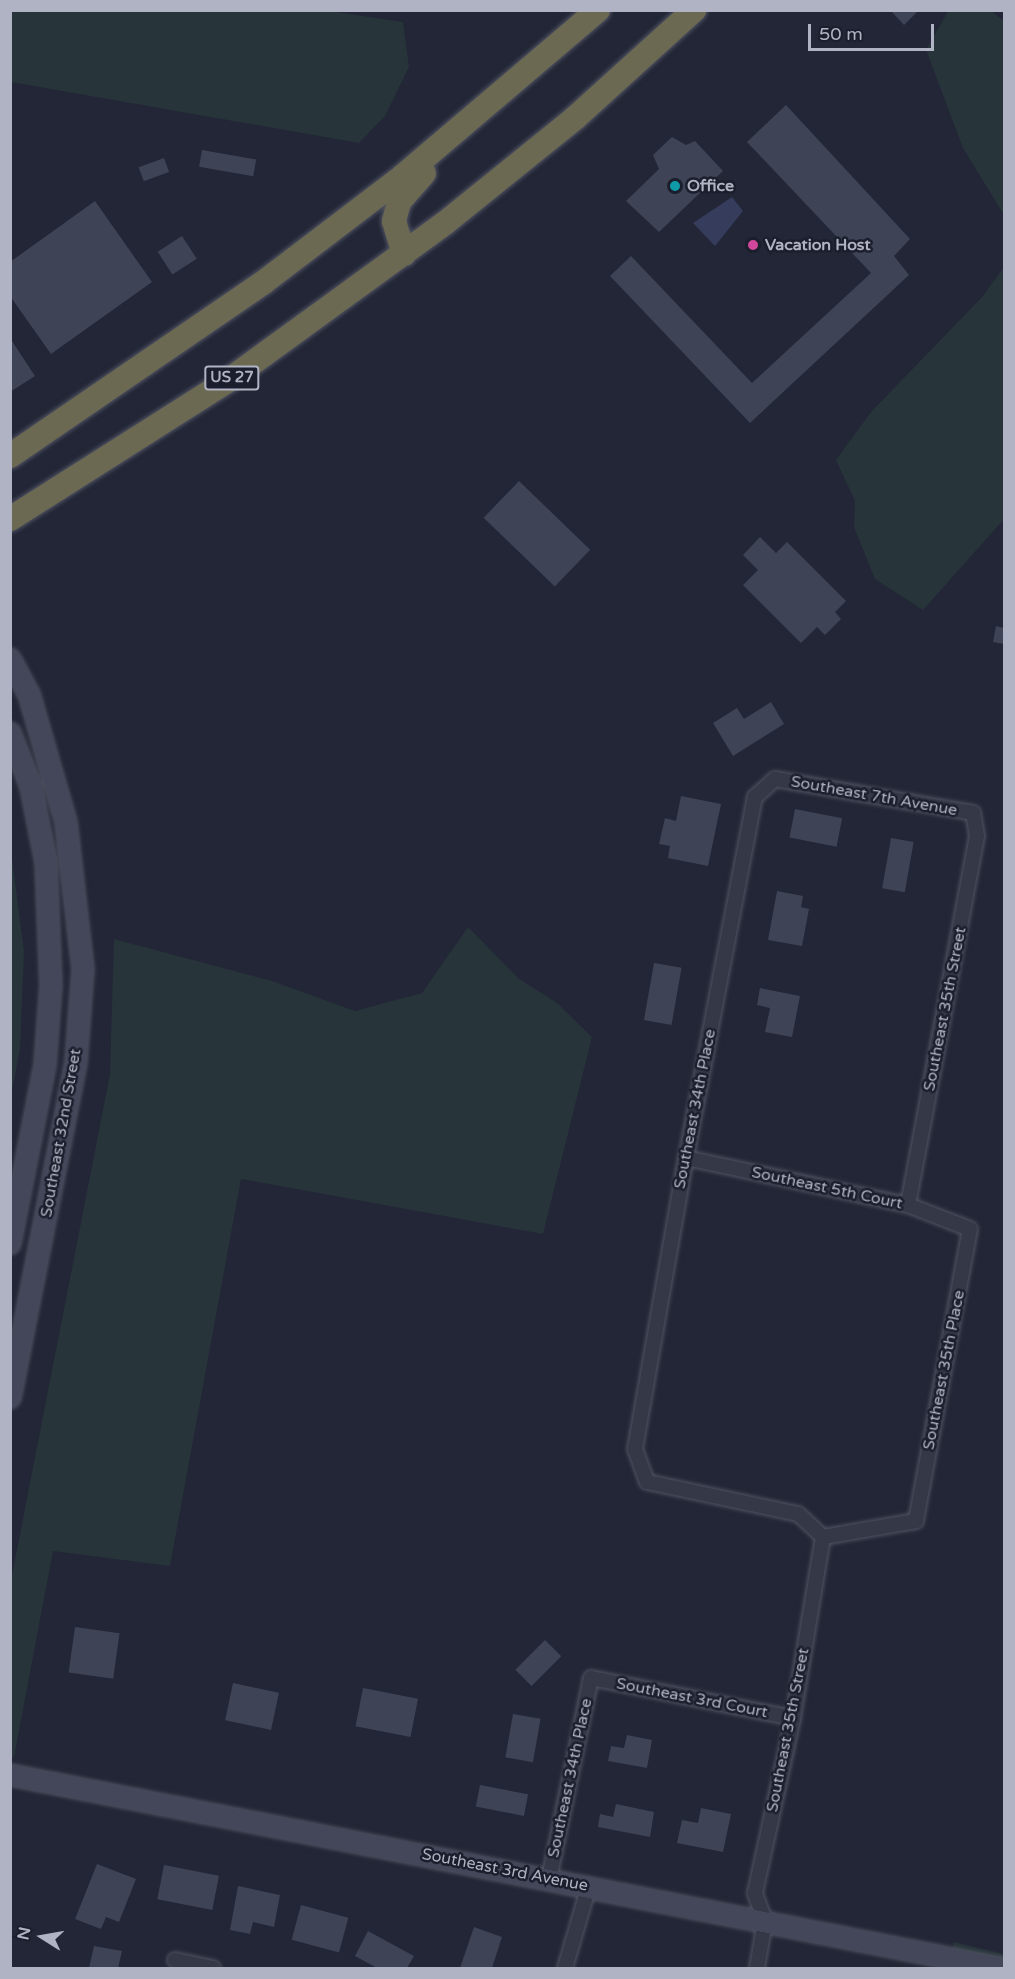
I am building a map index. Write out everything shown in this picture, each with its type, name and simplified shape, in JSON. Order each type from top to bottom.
[{"type":"highway","points":[[10,456],[264,282],[493,101],[598,10]]},
{"type":"highway","name":"US 27","points":[[10,519],[228,380],[404,254],[575,118],[694,10]]},
{"type":"highway","points":[[404,254],[394,221],[399,202],[417,179],[463,142],[493,101]]},
{"type":"main road","name":"Southeast 32nd Street","points":[[10,659],[29,694],[66,822],[83,969],[76,1062],[10,1398]]},
{"type":"main road","name":"Southeast 32nd Street","points":[[10,733],[31,787],[46,862],[51,985],[45,1065],[10,1244]]},
{"type":"main road","name":"Southeast 3rd Avenue","points":[[10,1775],[999,1968]]},
{"type":"street","name":"Southeast 7th Avenue","points":[[775,779],[973,813]]},
{"type":"street","name":"Southeast 34th Place","points":[[775,779],[755,797],[686,1158],[635,1449],[647,1482],[798,1514],[823,1537]]},
{"type":"street","name":"Southeast 35th Street","points":[[908,1205],[977,836],[973,813]]},
{"type":"street","name":"Southeast 5th Court","points":[[686,1158],[908,1205],[967,1228]]},
{"type":"street","name":"Southeast 35th Place","points":[[823,1537],[916,1521],[967,1228]]},
{"type":"street","name":"Southeast 35th Street","points":[[765,1921],[755,1893],[793,1718],[823,1537]]},
{"type":"street","name":"Southeast 34th Place","points":[[549,1879],[591,1678]]},
{"type":"street","name":"Southeast 3rd Court","points":[[591,1678],[793,1718]]},
{"type":"street","points":[[566,1968],[588,1886]]},
{"type":"street","points":[[757,1968],[765,1921]]},
{"type":"street","points":[[175,1960],[213,1968]]},
{"type":"shaded area","points":[[10,11],[330,11],[403,22],[409,67],[385,116],[359,143],[11,82]]},
{"type":"shaded area","points":[[948,11],[991,11],[1004,21],[1004,215],[963,148],[926,50]]},
{"type":"shaded area","points":[[1004,267],[1004,519],[923,610],[875,579],[854,527],[855,501],[836,460],[871,412],[983,296]]},
{"type":"shaded area","points":[[11,851],[24,951],[20,1050],[11,1096]]},
{"type":"shaded area","points":[[468,927],[518,978],[557,1003],[592,1037],[543,1234],[241,1179],[170,1566],[53,1551],[14,1757],[11,1757],[11,1580],[110,1074],[114,939],[272,981],[355,1011],[422,993]]},
{"type":"shaded area","points":[[954,1942],[1004,1954],[1004,1961],[952,1950]]},
{"type":"water","points":[[732,197],[743,211],[715,246],[693,223]]},
{"type":"building","points":[[890,10],[919,10],[904,25]]},
{"type":"building","points":[[786,105],[910,239],[894,256],[909,275],[750,423],[610,276],[631,256],[752,383],[871,273],[747,142]]},
{"type":"building","name":"Office","points":[[672,137],[686,145],[695,141],[723,171],[659,232],[626,201],[659,169],[653,155]]},
{"type":"building","points":[[202,150],[256,160],[253,176],[199,167]]},
{"type":"building","points":[[164,158],[169,172],[144,181],[139,167]]},
{"type":"building","points":[[95,201],[152,282],[51,354],[10,296],[10,262]]},
{"type":"building","points":[[182,236],[197,259],[172,274],[158,252]]},
{"type":"building","points":[[10,338],[35,376],[10,392]]},
{"type":"building","points":[[519,481],[590,550],[555,586],[484,518]]},
{"type":"building","points":[[760,537],[776,553],[787,542],[846,601],[835,612],[841,619],[825,635],[817,627],[801,643],[743,585],[758,570],[743,555]]},
{"type":"building","points":[[996,626],[1004,628],[1004,644],[993,642]]},
{"type":"building","points":[[771,702],[784,724],[733,756],[713,723],[737,708],[744,719]]},
{"type":"building","points":[[681,796],[721,804],[708,866],[668,858],[670,846],[659,844],[665,818],[676,821]]},
{"type":"building","points":[[795,809],[842,818],[837,847],[789,837]]},
{"type":"building","points":[[891,838],[914,842],[905,892],[882,888]]},
{"type":"building","points":[[777,891],[803,896],[801,907],[809,909],[802,946],[768,940]]},
{"type":"building","points":[[654,963],[682,968],[672,1025],[644,1020]]},
{"type":"building","points":[[760,988],[800,996],[792,1037],[765,1032],[770,1008],[757,1005]]},
{"type":"building","points":[[75,1627],[120,1633],[113,1679],[69,1673]]},
{"type":"building","points":[[545,1640],[561,1656],[532,1686],[515,1670]]},
{"type":"building","points":[[233,1683],[279,1693],[271,1730],[225,1720]]},
{"type":"building","points":[[363,1688],[418,1699],[411,1737],[356,1726]]},
{"type":"building","points":[[513,1714],[541,1719],[533,1762],[505,1757]]},
{"type":"building","points":[[627,1735],[652,1740],[647,1768],[608,1761],[611,1746],[624,1748]]},
{"type":"building","points":[[480,1785],[528,1794],[524,1816],[476,1807]]},
{"type":"building","points":[[616,1804],[654,1812],[650,1837],[598,1827],[600,1814],[613,1817]]},
{"type":"building","points":[[701,1808],[731,1814],[723,1852],[677,1843],[682,1820],[698,1823]]},
{"type":"building","points":[[97,1864],[136,1879],[119,1922],[106,1917],[101,1929],[75,1919]]},
{"type":"building","points":[[164,1865],[219,1876],[212,1910],[157,1899]]},
{"type":"building","points":[[238,1886],[280,1895],[274,1927],[253,1922],[250,1934],[230,1930]]},
{"type":"building","points":[[301,1905],[348,1918],[339,1952],[292,1940]]},
{"type":"building","points":[[474,1927],[502,1937],[492,1968],[460,1968]]},
{"type":"building","points":[[368,1931],[414,1956],[407,1968],[377,1968],[355,1956]]},
{"type":"building","points":[[94,1946],[122,1951],[118,1968],[89,1968]]},
{"type":"place","name":"Office","points":[[675,186]]},
{"type":"place","name":"Vacation Host","points":[[753,245]]}]
